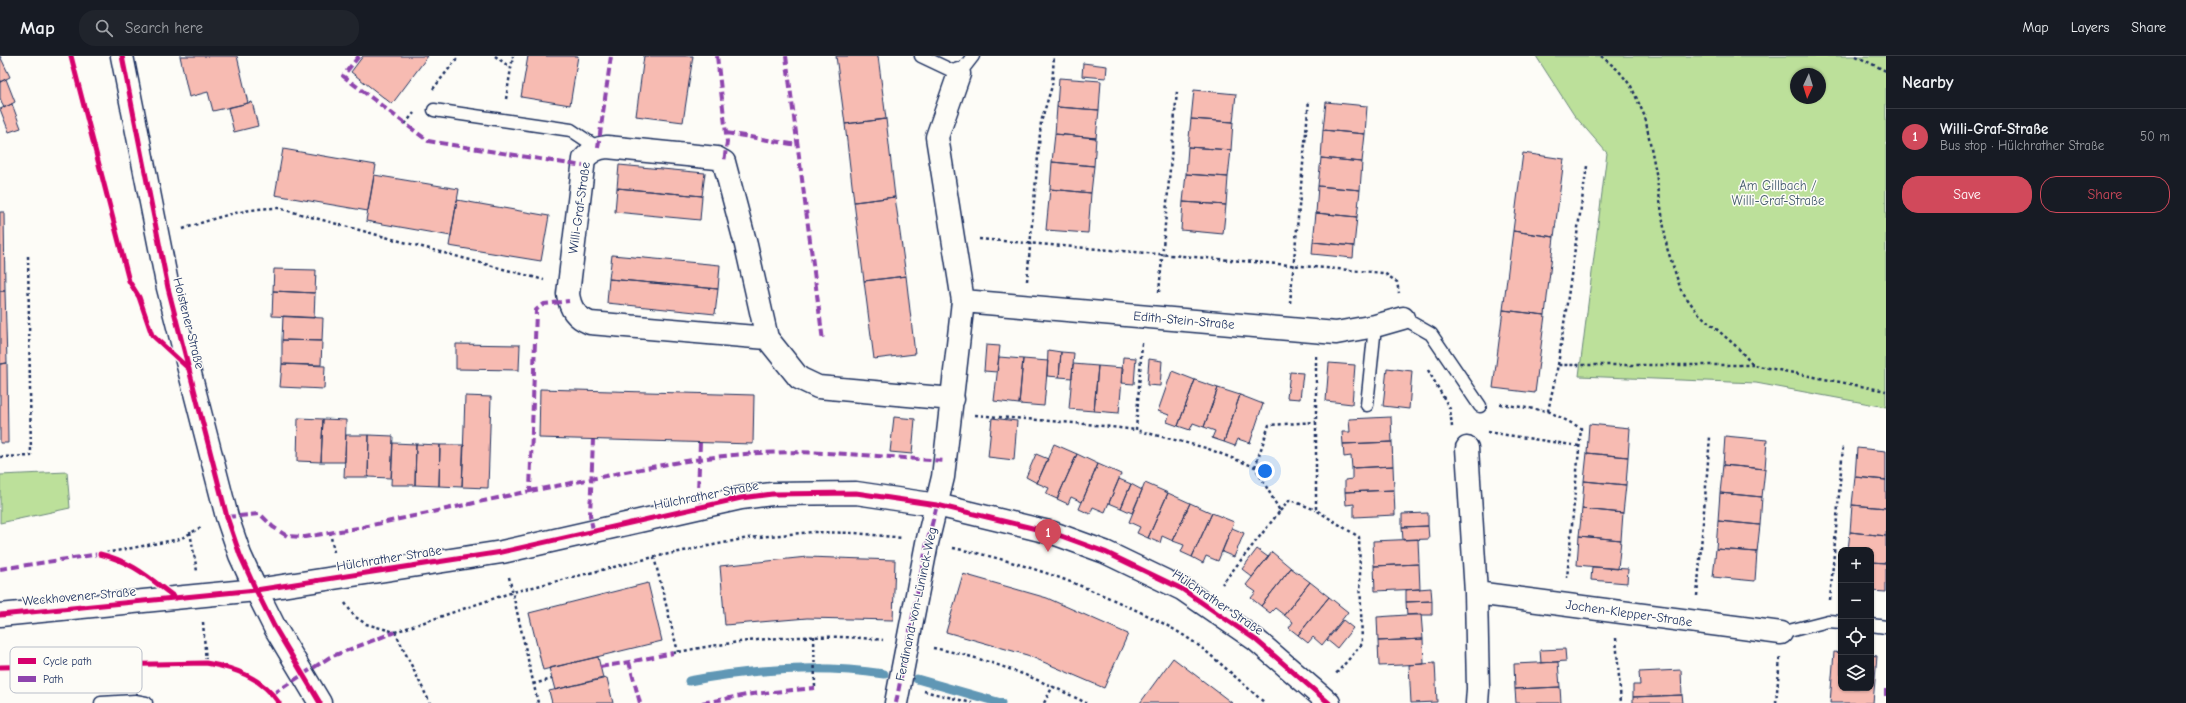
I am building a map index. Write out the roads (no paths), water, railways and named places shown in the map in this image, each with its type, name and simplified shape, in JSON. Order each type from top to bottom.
[{"type":"street","name":"Hoistener Straße","points":[[122,56],[168,288],[227,517],[240,555],[256,590],[274,626],[320,703]]},
{"type":"street","points":[[937,505],[943,477],[963,301],[937,137],[959,74]]},
{"type":"street","name":"Willi-Graf-Straße","points":[[767,338],[590,323],[580,319],[574,312],[569,301],[569,287],[584,159],[589,152],[598,148],[607,147],[717,158],[724,162],[746,245],[767,338],[794,374],[803,382],[810,385],[952,406]]},
{"type":"street","name":"Edith-Stein-Straße","points":[[963,301],[1336,333],[1375,326],[1403,318]]},
{"type":"street","points":[[1467,448],[1476,592],[1478,689],[1476,703]]},
{"type":"street","name":"Hülchrather Straße","points":[[256,590],[502,552],[701,505],[772,494],[856,493],[937,505],[1054,533],[1105,552],[1163,578],[1206,605],[1256,640],[1324,699]]},
{"type":"street","name":"Ferdinand-von-Lüninck-Weg","points":[[897,695],[927,543],[937,505]]},
{"type":"street","name":"Weckhovener Straße","points":[[0,615],[256,590]]},
{"type":"street","name":"Jochen-Klepper-Straße","points":[[1476,592],[1781,633]]},
{"type":"lane","points":[[921,56],[959,74],[973,56]]},
{"type":"lane","points":[[434,110],[571,130],[598,148]]},
{"type":"lane","points":[[1403,318],[1431,334],[1480,406]]},
{"type":"lane","points":[[1367,405],[1375,326]]},
{"type":"lane","points":[[1781,633],[1828,621],[1838,622]]},
{"type":"lane","points":[[1874,625],[1886,627]]},
{"type":"lane","points":[[102,703],[135,700],[146,703]]},
{"type":"waterway","points":[[689,681],[737,673],[786,669],[835,669],[884,674]]},
{"type":"waterway","points":[[917,679],[1001,703]]},
{"type":"place","name":"Willi-Graf-Straße","points":[[1048,552]]},
{"type":"park label","name":"Am Gillbach / Willi-Graf-Straße","points":[[1778,192]]}]
